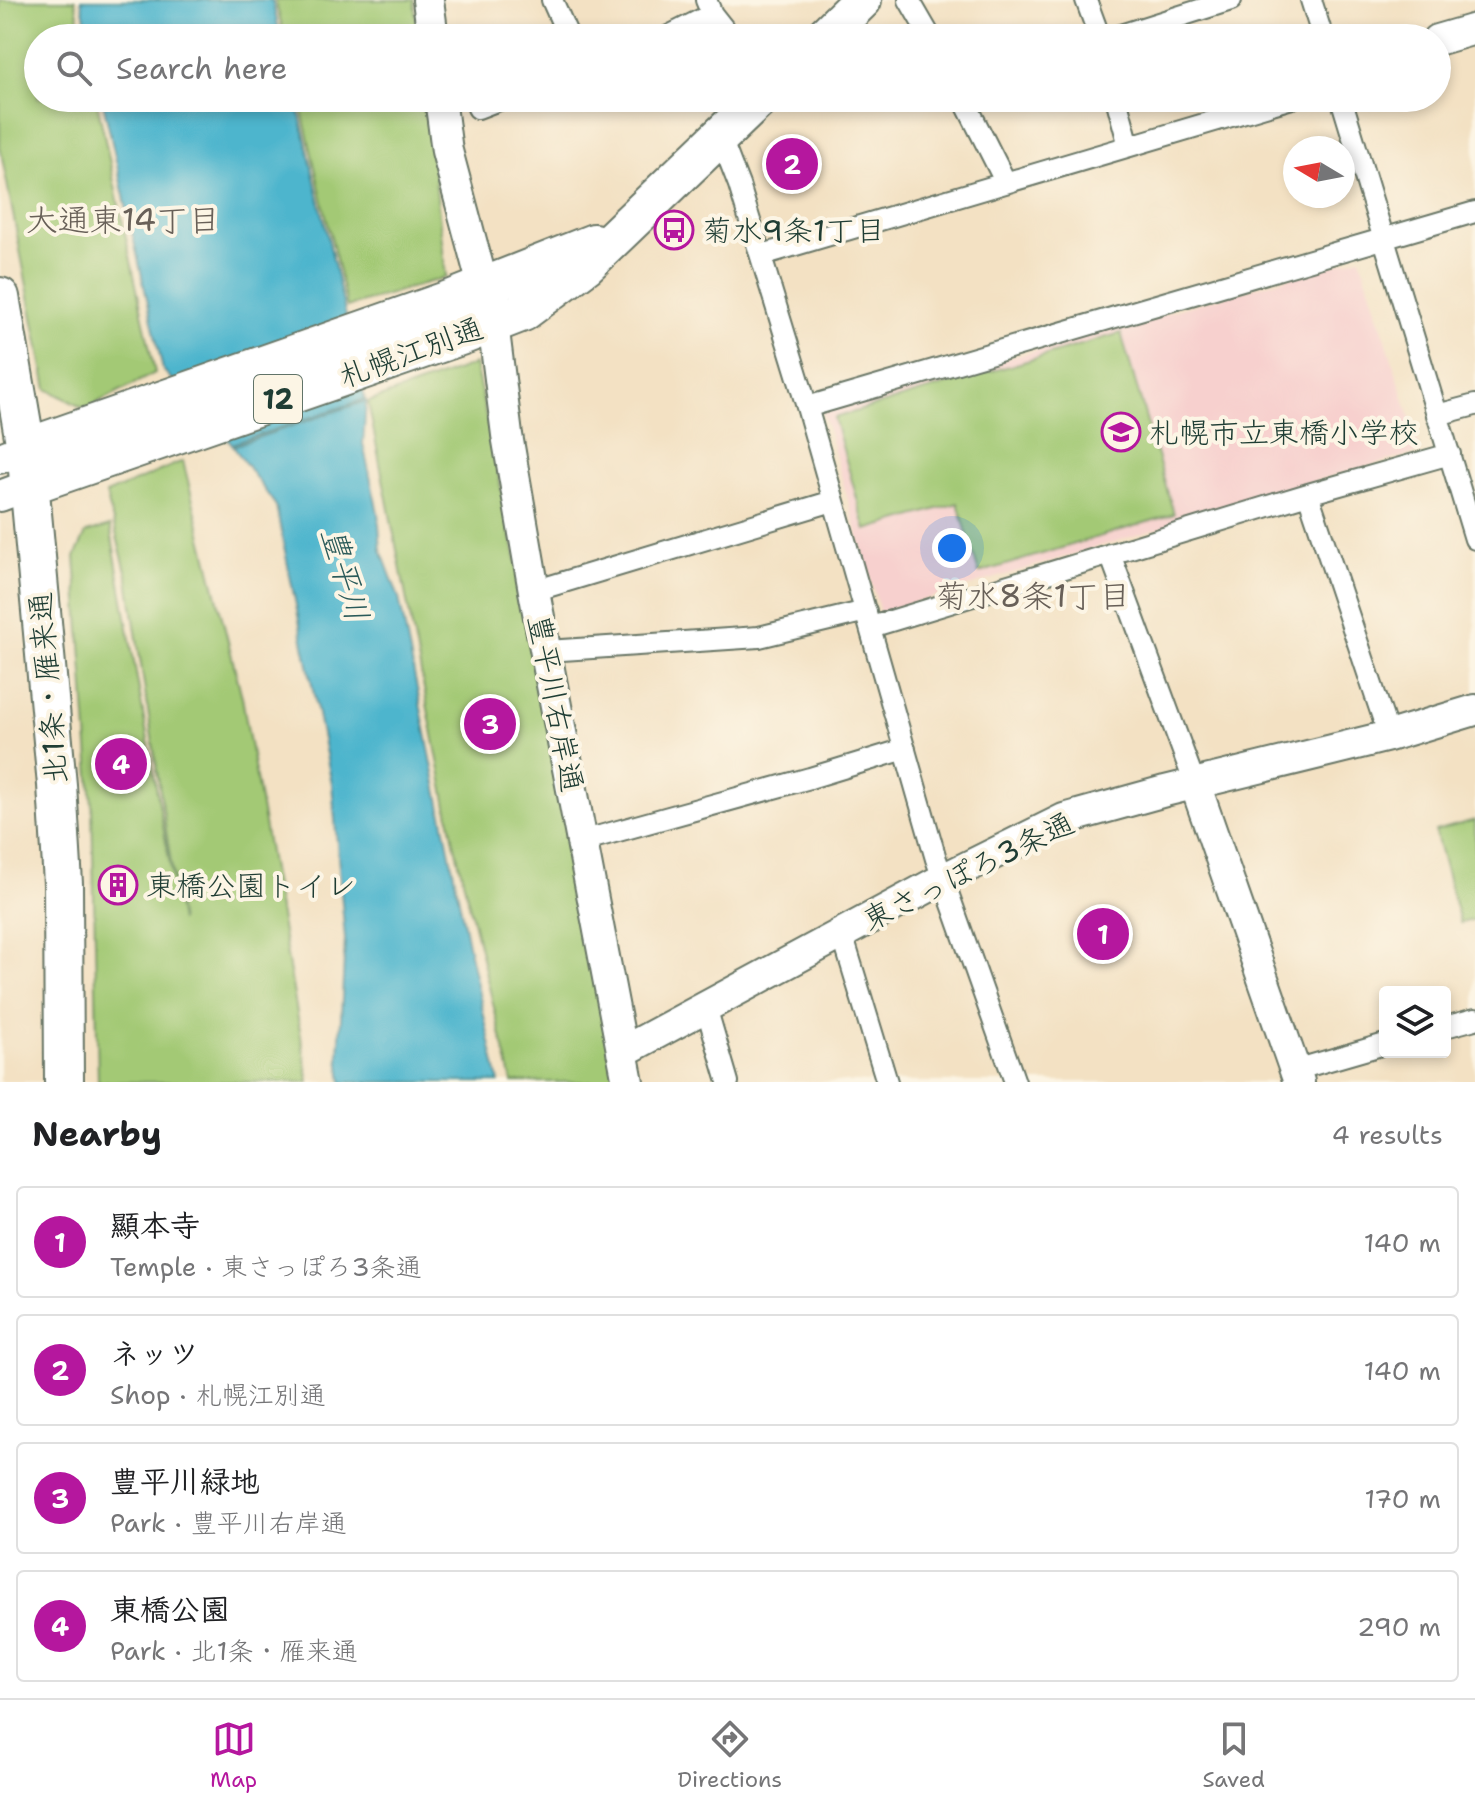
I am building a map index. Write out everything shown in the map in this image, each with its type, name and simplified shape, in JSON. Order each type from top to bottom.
[{"type":"highway","points":[[837,24],[862,0]]},
{"type":"highway","name":"札幌江別通","points":[[15,491],[523,312],[586,265],[745,112]]},
{"type":"highway","name":"札幌江別通","points":[[13,453],[469,292],[619,233]]},
{"type":"highway","name":"北1条・雁来通","points":[[0,297],[15,491],[55,770],[63,884],[64,1082]]},
{"type":"street","points":[[428,0],[431,24]]},
{"type":"street","points":[[552,0],[563,24]]},
{"type":"street","points":[[909,0],[923,24]]},
{"type":"street","points":[[1086,0],[1095,24]]},
{"type":"street","points":[[1155,24],[1231,0]]},
{"type":"street","points":[[1311,0],[1319,24]]},
{"type":"street","points":[[685,24],[709,7],[721,24]]},
{"type":"street","points":[[1451,36],[1475,29]]},
{"type":"street","points":[[442,112],[469,292]]},
{"type":"street","points":[[970,112],[1005,181]]},
{"type":"street","points":[[1120,112],[1129,146]]},
{"type":"street","points":[[762,255],[1244,112]]},
{"type":"street","points":[[1345,112],[1475,539]]},
{"type":"street","points":[[720,136],[762,255],[943,879],[1015,1082]]},
{"type":"street","points":[[807,407],[1475,212]]},
{"type":"street","name":"豊平川右岸通","points":[[469,292],[507,435],[628,1082]]},
{"type":"street","points":[[1437,415],[1475,405]]},
{"type":"street","points":[[547,651],[759,637],[868,619],[1110,554],[1450,454]]},
{"type":"street","points":[[1308,494],[1389,736]]},
{"type":"street","points":[[534,591],[833,501]]},
{"type":"street","points":[[1110,554],[1195,784],[1297,1076],[1379,1046]]},
{"type":"street","name":"東さっぽろ3条通","points":[[622,1052],[943,879],[1064,819],[1389,736],[1475,710]]},
{"type":"street","points":[[582,841],[905,749]]},
{"type":"street","points":[[842,934],[887,1082]]},
{"type":"street","points":[[706,1007],[728,1082]]},
{"type":"street","points":[[1451,1025],[1475,1019]]},
{"type":"shaded area","name":"札幌市立東橋小学校","points":[[1360,257],[1421,452],[880,613],[823,412]]},
{"type":"green space","points":[[0,0],[75,0],[80,24],[24,24],[24,112],[99,112],[155,373],[85,409],[47,389],[0,147]]},
{"type":"green space","points":[[275,0],[414,0],[417,24],[281,24]]},
{"type":"green space","points":[[302,112],[428,112],[446,277],[347,307]]},
{"type":"green space","points":[[1121,333],[1174,514],[979,573],[958,503],[866,530],[834,418]]},
{"type":"green space","points":[[475,364],[526,606],[617,1082],[512,1082],[454,842],[368,402]]},
{"type":"green space","points":[[183,461],[242,697],[309,1082],[98,1082],[92,806],[75,557],[86,533],[110,526],[180,922],[128,579],[106,494]]},
{"type":"green space","points":[[1475,820],[1475,919],[1460,923],[1435,831]]},
{"type":"water","points":[[81,0],[272,0],[278,24],[86,24]]},
{"type":"water","points":[[105,112],[299,112],[365,399],[232,444],[163,370]]},
{"type":"water","name":"豊平川","points":[[366,401],[363,444],[378,513],[381,550],[399,598],[468,945],[499,1082],[342,1082],[339,1057],[345,939],[332,784],[276,506],[233,446]]},
{"type":"place","name":"ネッツ","points":[[792,164]]},
{"type":"place","name":"菊水9条1丁目","points":[[674,230]]},
{"type":"place","name":"札幌市立東橋小学校","points":[[1121,432]]},
{"type":"place","name":"豊平川緑地","points":[[490,724]]},
{"type":"place","name":"東橋公園","points":[[121,764]]},
{"type":"place","name":"東橋公園トイレ","points":[[118,885]]},
{"type":"place","name":"顯本寺","points":[[1103,934]]},
{"type":"district","name":"大通東14丁目","points":[[123,219]]},
{"type":"district","name":"菊水8条1丁目","points":[[1033,595]]}]
